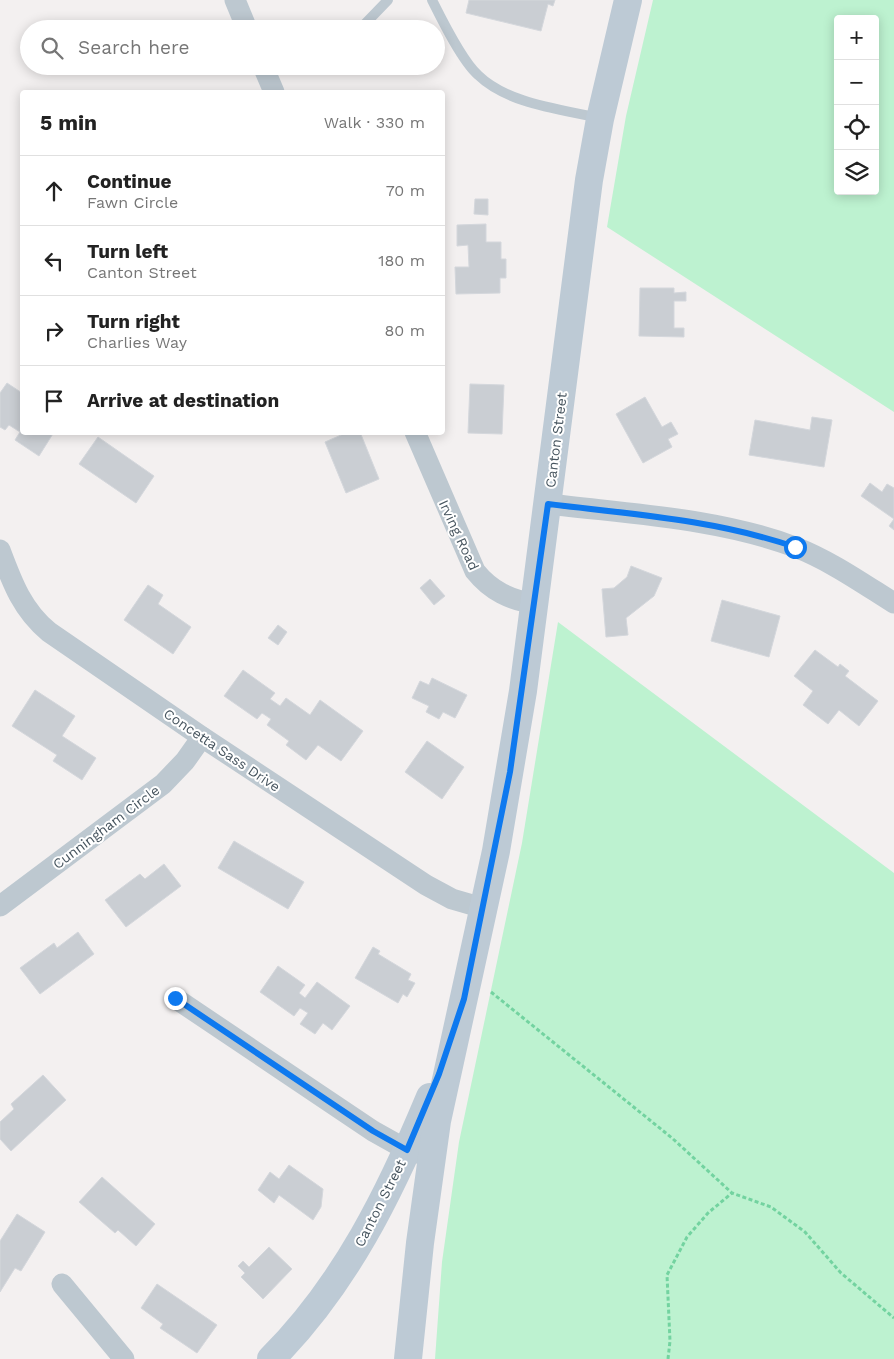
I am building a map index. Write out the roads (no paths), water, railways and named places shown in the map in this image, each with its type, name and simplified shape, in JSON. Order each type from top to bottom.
[{"type":"main road","name":"Canton Street","points":[[408,1359],[419,1153],[439,1074],[466,991],[511,764],[536,604],[584,216],[600,119],[628,0]]},
{"type":"main road","name":"Canton Street","points":[[271,1359],[303,1324],[348,1264],[375,1217],[419,1153]]},
{"type":"street","points":[[235,0],[243,20]]},
{"type":"street","points":[[267,75],[273,90]]},
{"type":"street","name":"Irving Road","points":[[416,435],[474,571],[491,588],[502,595],[536,604]]},
{"type":"street","points":[[548,504],[692,522],[772,539],[817,556],[894,603]]},
{"type":"street","name":"Concetta Sass Drive","points":[[0,550],[15,589],[30,614],[39,624],[202,737],[438,893],[483,908]]},
{"type":"street","name":"Cunningham Circle","points":[[0,906],[163,784],[185,761],[202,737]]},
{"type":"street","points":[[175,998],[373,1131],[419,1153]]},
{"type":"street","points":[[62,1284],[124,1359]]},
{"type":"lane","points":[[369,20],[388,0]]},
{"type":"lane","points":[[432,0],[443,20]]},
{"type":"lane","points":[[445,23],[470,67],[485,82],[514,96],[600,119]]}]
